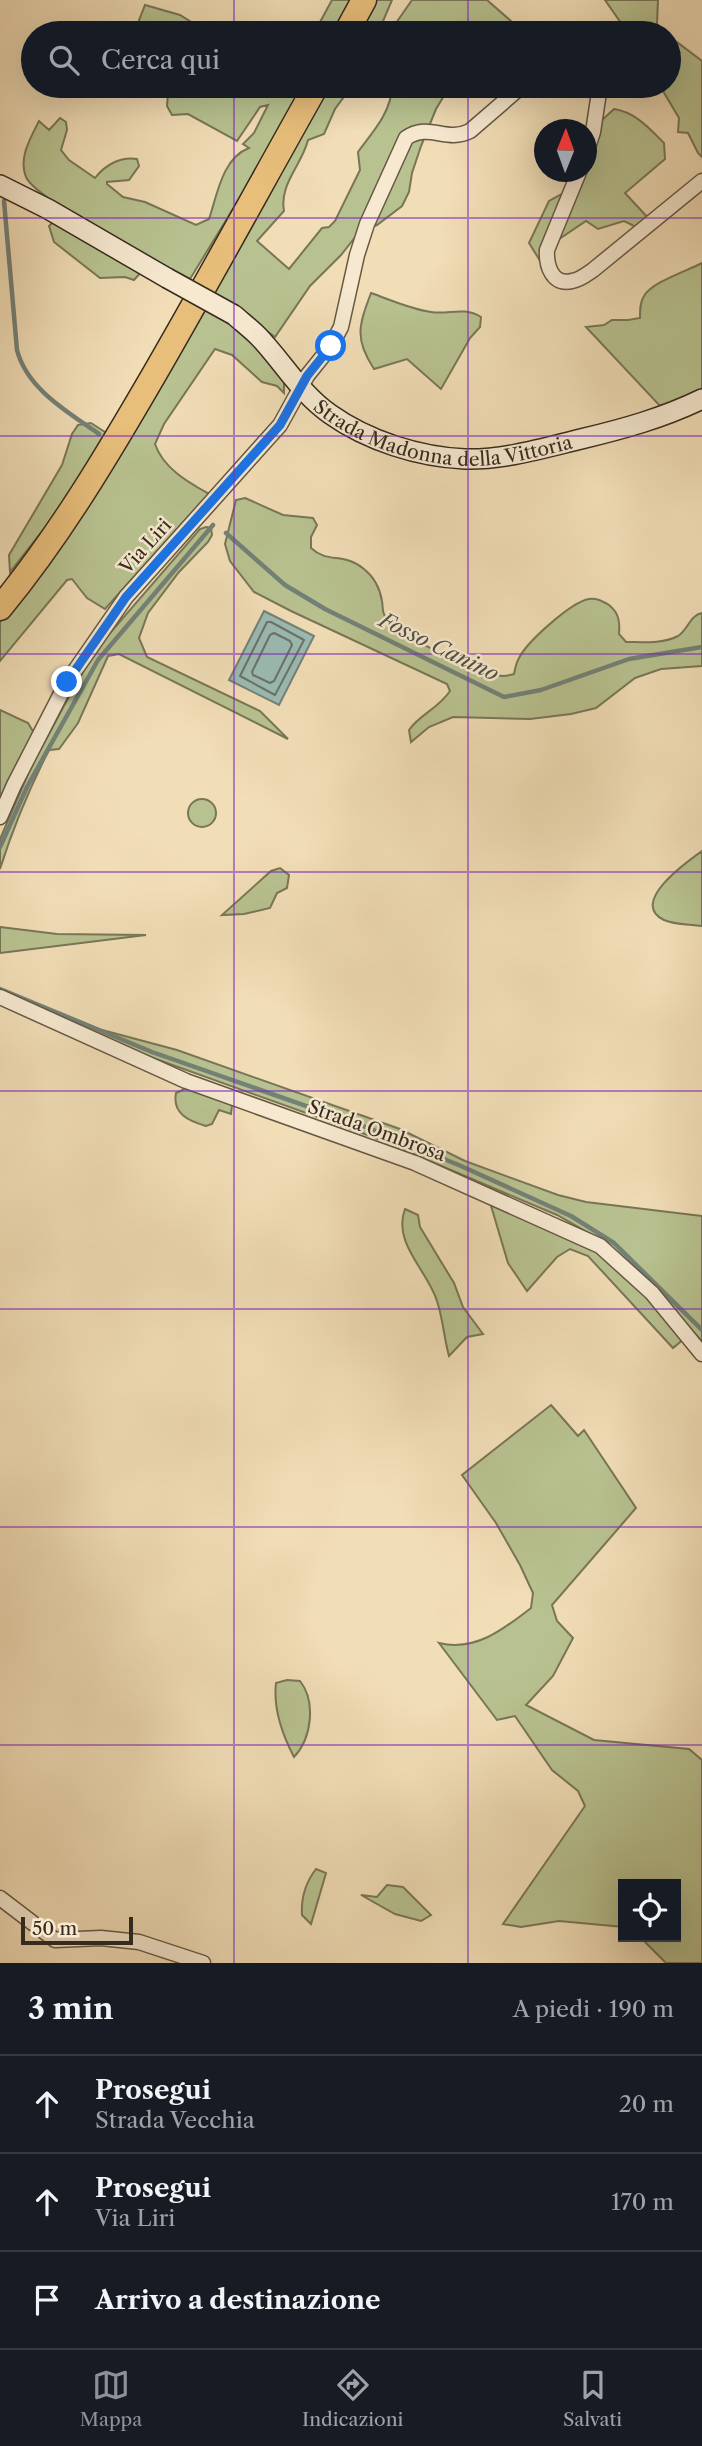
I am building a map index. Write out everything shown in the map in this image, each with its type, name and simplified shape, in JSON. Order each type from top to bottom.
[{"type":"highway","points":[[353,21],[364,0]]},
{"type":"highway","points":[[0,608],[53,537],[127,422],[215,270],[309,98]]},
{"type":"street","name":"Via Liri","points":[[0,817],[67,682],[126,597],[280,425],[307,376],[331,346],[341,327],[357,255],[367,224],[406,138],[424,130],[460,136],[470,131],[508,98]]},
{"type":"street","points":[[595,119],[598,98]]},
{"type":"street","points":[[575,182],[547,250],[546,260],[556,279],[565,282],[575,281],[593,270],[702,181]]},
{"type":"street","name":"Strada Madonna della Vittoria","points":[[0,185],[48,209],[234,316],[258,336],[301,390],[330,414],[363,433],[418,452],[466,459],[498,457],[647,423],[702,399]]},
{"type":"street","name":"Strada Ombrosa","points":[[0,997],[186,1082],[415,1163],[600,1246],[652,1293],[702,1354]]},
{"type":"street","points":[[0,1898],[55,1940],[101,1938],[139,1942],[204,1963]]},
{"type":"green space","points":[[332,0],[353,0],[342,21],[321,21]]},
{"type":"green space","points":[[375,0],[392,0],[383,21],[363,21]]},
{"type":"green space","points":[[412,0],[487,0],[511,21],[397,21]]},
{"type":"green space","points":[[605,0],[658,0],[657,21],[620,21]]},
{"type":"green space","points":[[145,5],[180,15],[189,21],[139,21]]},
{"type":"green space","points":[[681,45],[702,61],[702,157],[688,133],[678,132],[679,118],[667,98],[681,98]]},
{"type":"green space","points":[[168,98],[298,98],[190,279],[52,201],[35,187],[26,177],[24,170],[26,148],[39,121],[49,130],[60,118],[66,122],[67,130],[61,150],[69,160],[95,178],[114,162],[137,159],[139,166],[129,180],[107,184],[123,197],[145,202],[196,225],[209,219],[227,169],[232,160],[249,148],[243,144],[254,133],[268,105],[260,107],[237,141],[188,114],[172,115],[167,106]]},
{"type":"green space","points":[[320,98],[343,98],[324,134],[308,140],[288,183],[283,201],[284,211],[257,241],[289,269],[322,228],[329,227],[335,221],[360,170],[358,152],[385,114],[390,98],[443,98],[421,146],[409,192],[402,206],[377,225],[360,231],[310,286],[275,337],[212,291]]},
{"type":"green space","points":[[614,109],[622,111],[647,126],[664,143],[665,159],[625,193],[650,220],[636,227],[624,221],[598,229],[586,221],[543,250],[544,267],[529,243],[549,201],[567,191],[570,182],[597,182],[597,125]]},
{"type":"green space","points":[[55,220],[143,270],[134,280],[125,277],[100,278],[54,242],[49,226]]},
{"type":"green space","points":[[702,263],[702,390],[679,402],[660,406],[586,327],[604,325],[612,320],[640,318],[642,301],[648,291]]},
{"type":"green space","points":[[371,293],[423,311],[462,311],[481,317],[480,327],[470,338],[441,389],[407,359],[374,369],[363,349],[360,332]]},
{"type":"green space","points":[[205,306],[240,328],[284,379],[284,393],[277,386],[262,382],[232,355],[215,349],[164,424],[155,444],[170,467],[209,494],[105,609],[87,598],[72,579],[67,580],[0,661],[0,622],[37,575]]},
{"type":"green space","points":[[91,423],[108,434],[50,521],[10,572],[9,555],[62,465],[72,434],[78,425]]},
{"type":"green space","points":[[245,498],[283,515],[313,518],[317,525],[311,537],[311,548],[324,556],[350,561],[368,572],[378,588],[384,614],[392,624],[440,653],[477,669],[503,676],[514,674],[519,658],[540,633],[572,607],[589,599],[604,602],[615,611],[619,634],[626,642],[672,639],[702,613],[702,666],[661,669],[635,678],[596,708],[530,719],[453,717],[429,727],[411,742],[409,730],[450,691],[447,684],[254,592],[230,561],[225,544],[236,500]]},
{"type":"green space","points":[[211,528],[212,535],[208,542],[179,572],[148,613],[139,638],[147,657],[260,711],[288,739],[119,654],[108,656],[78,723],[59,749],[49,750],[22,809],[0,869],[0,839],[32,765],[79,678],[103,641],[200,529]]},
{"type":"green space","points":[[0,710],[28,723],[34,733],[0,801]]},
{"type":"green space","points":[[202,799],[212,803],[216,813],[212,823],[202,827],[192,823],[188,813],[192,803]]},
{"type":"green space","points":[[702,851],[702,926],[664,920],[655,913],[653,903],[657,893],[674,873]]},
{"type":"green space","points":[[280,868],[289,875],[287,888],[277,893],[270,908],[244,914],[222,915],[271,871]]},
{"type":"green space","points":[[0,927],[57,934],[146,935],[0,953]]},
{"type":"green space","points":[[61,1019],[177,1050],[400,1129],[465,1161],[558,1195],[586,1202],[702,1216],[702,1341],[601,1240],[557,1215],[373,1137],[131,1050]]},
{"type":"green space","points":[[191,1086],[232,1105],[231,1114],[219,1110],[212,1124],[206,1126],[183,1116],[175,1100],[176,1093]]},
{"type":"green space","points":[[489,1199],[598,1247],[628,1274],[685,1338],[673,1348],[588,1256],[570,1249],[557,1257],[527,1291],[508,1263]]},
{"type":"green space","points":[[405,1209],[418,1215],[420,1227],[454,1283],[463,1307],[483,1334],[467,1337],[449,1356],[433,1290],[403,1234]]},
{"type":"green space","points":[[551,1405],[578,1436],[584,1430],[636,1508],[552,1605],[557,1621],[573,1638],[553,1676],[526,1705],[594,1740],[689,1749],[702,1760],[702,1963],[666,1963],[645,1942],[681,1942],[681,1879],[618,1879],[618,1927],[559,1921],[521,1927],[503,1924],[585,1806],[578,1791],[552,1770],[515,1716],[497,1720],[439,1643],[465,1644],[488,1637],[531,1608],[533,1593],[520,1565],[496,1523],[462,1475]]},
{"type":"green space","points":[[300,1681],[310,1709],[305,1740],[294,1757],[282,1730],[276,1702],[276,1683]]},
{"type":"green space","points":[[316,1869],[326,1873],[311,1924],[302,1915],[302,1903],[307,1885]]},
{"type":"green space","points":[[387,1885],[403,1887],[431,1915],[421,1921],[395,1914],[361,1895],[377,1897]]},
{"type":"water","points":[[264,611],[314,636],[279,705],[229,680]]},
{"type":"waterway","name":"Fosso Canino","points":[[4,201],[17,350],[22,364],[39,388],[99,434]]},
{"type":"waterway","points":[[0,847],[27,787],[98,660],[213,525]]},
{"type":"waterway","name":"Fosso Canino","points":[[226,533],[285,585],[325,609],[504,697],[541,690],[629,659],[702,647]]},
{"type":"waterway","points":[[0,989],[152,1052],[366,1127],[571,1216],[614,1243],[702,1330]]},
{"type":"route","points":[[67,682],[126,597],[280,425],[307,376],[331,346]]}]
